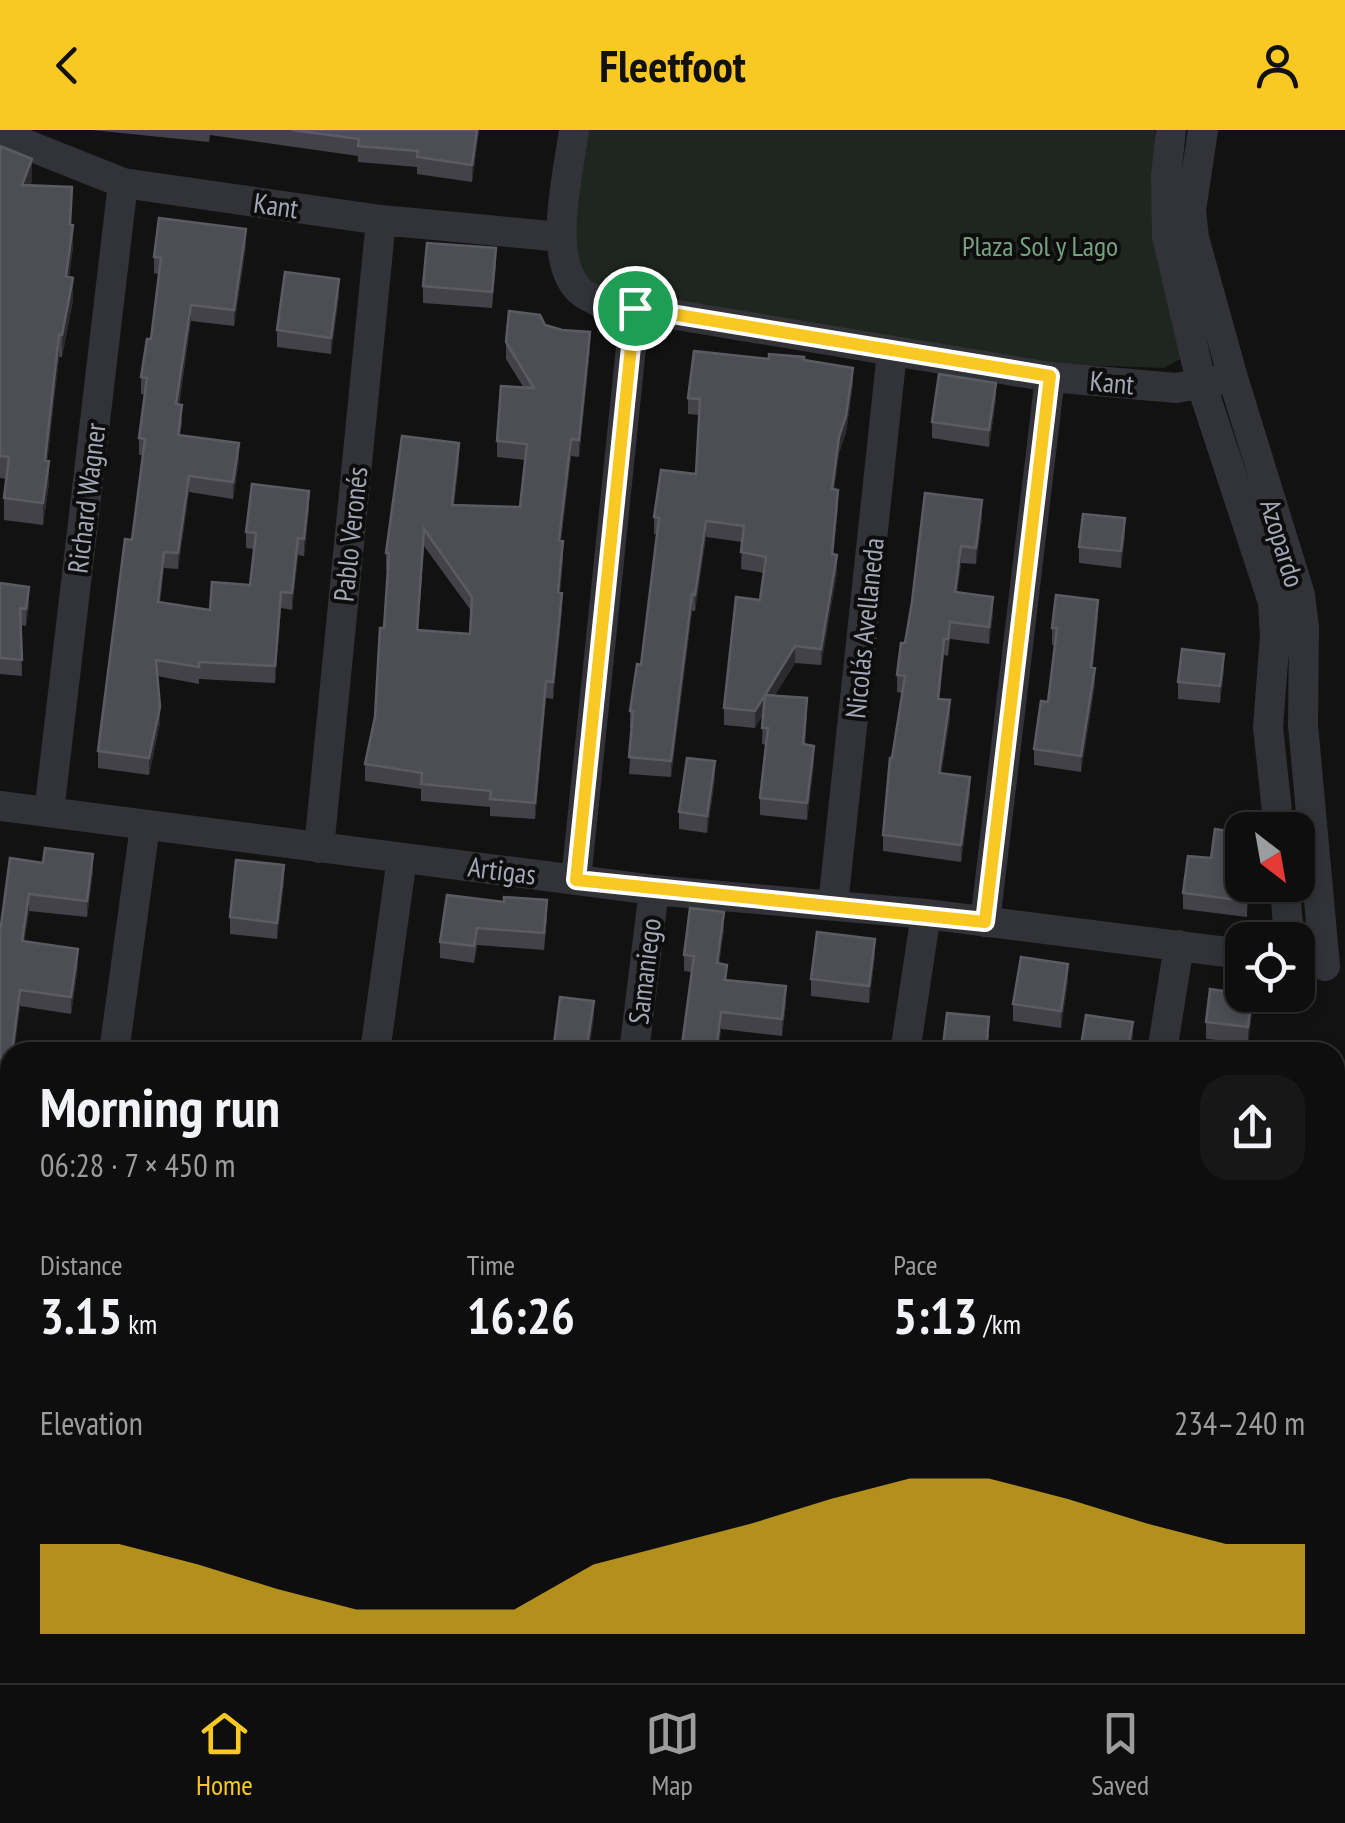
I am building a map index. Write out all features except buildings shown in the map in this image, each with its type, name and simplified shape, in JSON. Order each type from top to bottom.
[{"type":"street","points":[[561,237],[574,130]]},
{"type":"street","name":"Azopardo","points":[[1171,130],[1166,176],[1167,236],[1202,386],[1273,602],[1275,636],[1268,727],[1277,812]]},
{"type":"street","name":"Azopardo","points":[[1203,130],[1192,210],[1194,238],[1300,595],[1304,627],[1303,724],[1322,966]]},
{"type":"street","name":"Kant","points":[[0,134],[123,183],[381,220],[561,237],[564,264],[579,290],[599,302],[1050,376],[1176,388],[1233,378]]},
{"type":"street","name":"Richard Wagner","points":[[49,812],[123,183]]},
{"type":"street","name":"Pablo Veronés","points":[[319,848],[381,220]]},
{"type":"street","points":[[576,880],[635,308]]},
{"type":"street","name":"Nicolás Avellaneda","points":[[833,905],[892,352]]},
{"type":"street","points":[[985,922],[1050,376]]},
{"type":"street","name":"Artigas","points":[[0,806],[654,890],[926,914],[1225,952]]},
{"type":"street","points":[[115,1042],[146,826]]},
{"type":"street","points":[[376,1042],[402,858]]},
{"type":"street","name":"Samaniego","points":[[635,1042],[654,890]]},
{"type":"street","points":[[907,1042],[926,914]]},
{"type":"street","points":[[1164,1042],[1179,946]]},
{"type":"green space","name":"Plaza Sol y Lago","points":[[587,130],[1155,130],[1154,223],[1182,358],[1164,368],[1058,364],[597,287],[586,280],[571,243]]},
{"type":"route","points":[[635,308],[1050,376],[985,922],[576,880],[635,308]]}]
